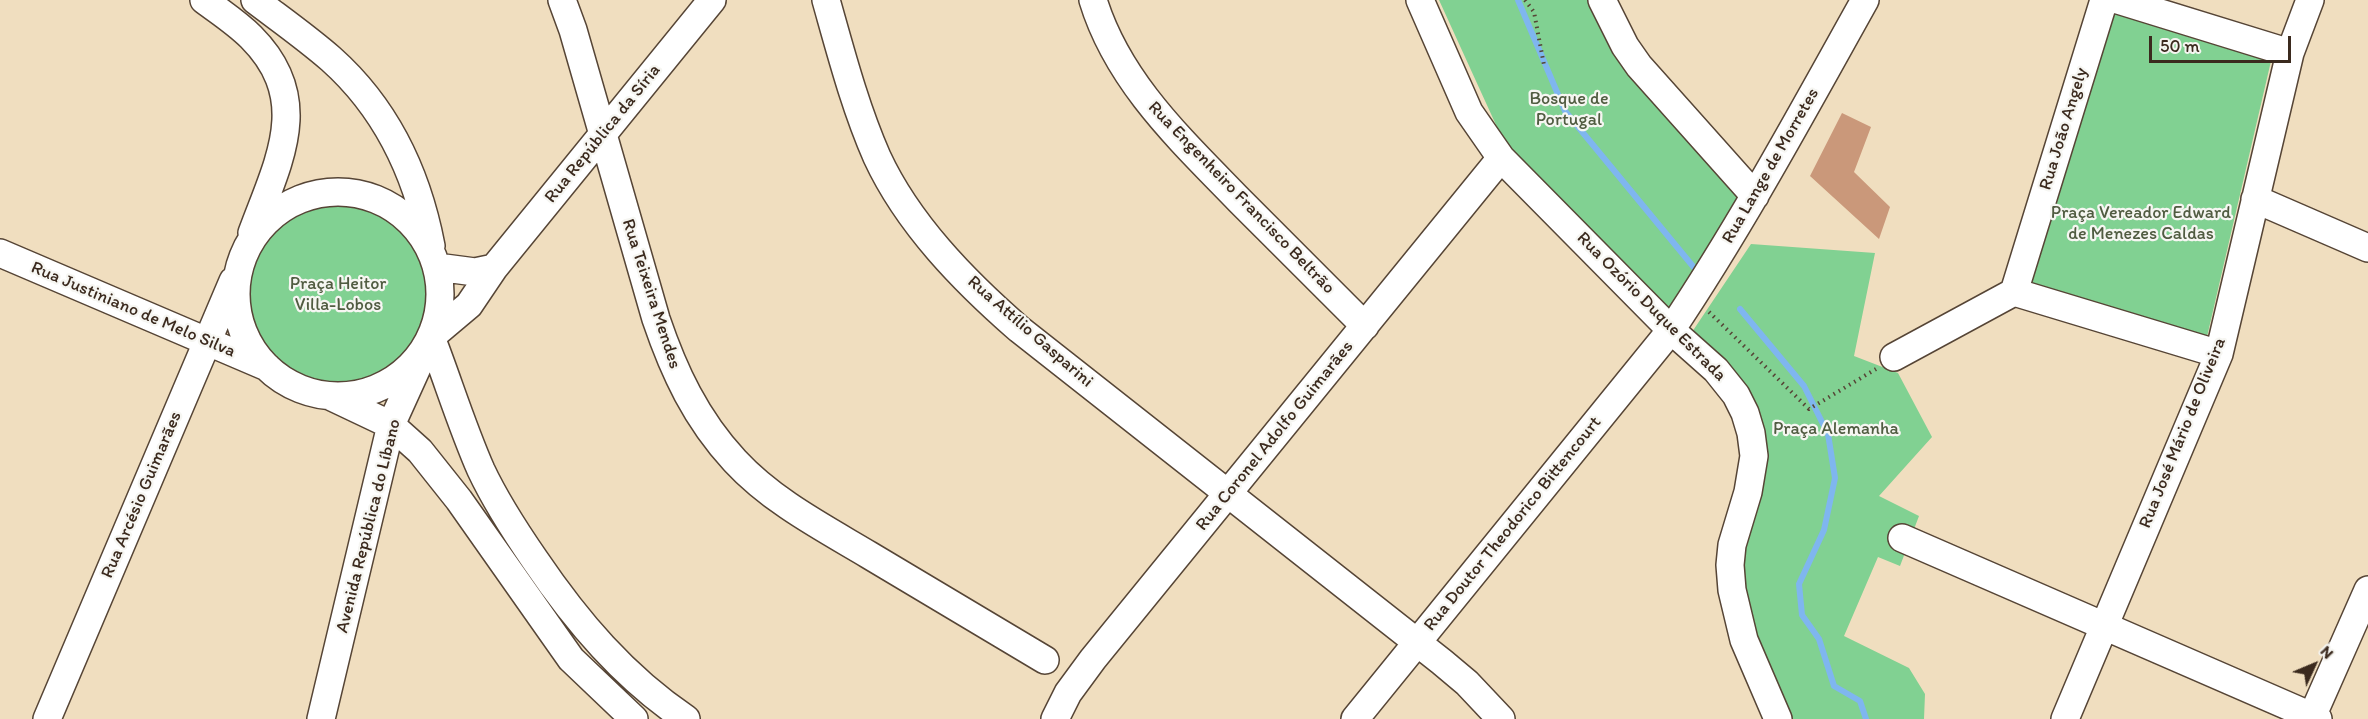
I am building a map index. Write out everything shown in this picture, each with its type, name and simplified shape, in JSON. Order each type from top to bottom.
[{"type":"street","points":[[204,0],[251,37],[263,51],[283,84],[287,102],[284,142],[238,271],[237,305],[246,339],[267,367],[295,387],[329,396],[392,425],[420,451],[459,500],[571,659],[634,719]]},
{"type":"street","points":[[255,0],[332,60],[353,82],[386,124],[417,188],[435,262],[440,303],[431,337],[414,363],[389,383],[360,394],[329,396]]},
{"type":"street","name":"Rua Teixeira Mendes","points":[[562,0],[573,30],[656,319],[668,354],[696,411],[722,446],[760,484],[802,515],[1046,660]]},
{"type":"street","name":"Rua República da Síria","points":[[431,337],[469,305],[494,268],[712,0]]},
{"type":"street","name":"Rua Attílio Gasparini","points":[[826,0],[860,113],[878,158],[898,194],[923,229],[989,302],[1417,642],[1467,683],[1501,719]]},
{"type":"street","name":"Rua Engenheiro Francisco Beltrão","points":[[1093,0],[1124,69],[1157,115],[1365,326]]},
{"type":"street","name":"Rua Ozório Duque Estrada","points":[[1420,0],[1469,112],[1502,158],[1671,330],[1727,381],[1745,413],[1754,456],[1752,475],[1732,545],[1730,565],[1732,590],[1744,640],[1778,719]]},
{"type":"street","points":[[1602,0],[1625,46],[1639,66],[1755,196]]},
{"type":"street","name":"Rua Lange de Morretes","points":[[1671,330],[1755,196],[1865,0]]},
{"type":"street","name":"Rua João Angely","points":[[2014,292],[2104,0]]},
{"type":"street","points":[[2118,0],[2290,52]]},
{"type":"street","name":"Rua José Mário de Oliveira","points":[[2065,719],[2218,354],[2290,52],[2310,0]]},
{"type":"street","name":"Rua Coronel Adolfo Guimarães","points":[[1055,719],[1078,678],[1502,158]]},
{"type":"street","points":[[248,245],[268,219],[295,201],[327,192],[360,194],[391,206],[416,228],[435,262],[475,272],[494,268]]},
{"type":"street","points":[[2255,199],[2368,248]]},
{"type":"street","name":"Rua Justiniano de Melo Silva","points":[[0,253],[267,367]]},
{"type":"street","name":"Rua Arcésio Guimarães","points":[[47,719],[238,271]]},
{"type":"street","points":[[1894,357],[2014,292],[2218,354]]},
{"type":"street","name":"Rua Doutor Theodorico Bittencourt","points":[[1355,719],[1671,330]]},
{"type":"street","points":[[431,337],[481,469],[510,523],[563,600],[593,638],[636,681],[686,719]]},
{"type":"street","name":"Avenida República do Líbano","points":[[321,719],[392,425],[431,337]]},
{"type":"street","points":[[1902,538],[2314,718],[2368,590]]},
{"type":"path","points":[[1525,0],[1534,12],[1544,65]]},
{"type":"path","points":[[1693,297],[1809,409],[1894,357]]},
{"type":"green space","name":"Bosque de Portugal","points":[[1439,0],[1593,0],[1744,198],[1666,313],[1507,149]]},
{"type":"green space","name":"Praça Vereador Edward de Menezes Caldas","points":[[2109,11],[2271,61],[2206,341],[2029,285]]},
{"type":"green space","name":"Praça Heitor Villa-Lobos","points":[[338,202],[373,209],[403,229],[423,259],[430,294],[423,329],[403,359],[373,379],[338,386],[303,379],[273,359],[253,329],[246,294],[253,259],[273,229],[303,209]]},
{"type":"green space","name":"Praça Alemanha","points":[[1751,244],[1875,253],[1854,356],[1898,373],[1932,437],[1879,496],[1919,516],[1900,566],[1878,557],[1844,636],[1909,668],[1925,694],[1924,719],[1790,719],[1757,640],[1745,599],[1744,557],[1750,525],[1765,473],[1690,335]]},
{"type":"building","points":[[1842,113],[1871,127],[1854,172],[1890,207],[1879,239],[1810,176]]},
{"type":"waterway","points":[[1518,0],[1565,111],[1696,270]]},
{"type":"waterway","points":[[1740,309],[1804,386],[1828,434],[1835,478],[1824,530],[1799,584],[1802,615],[1819,639],[1834,686],[1860,701],[1866,719]]}]
